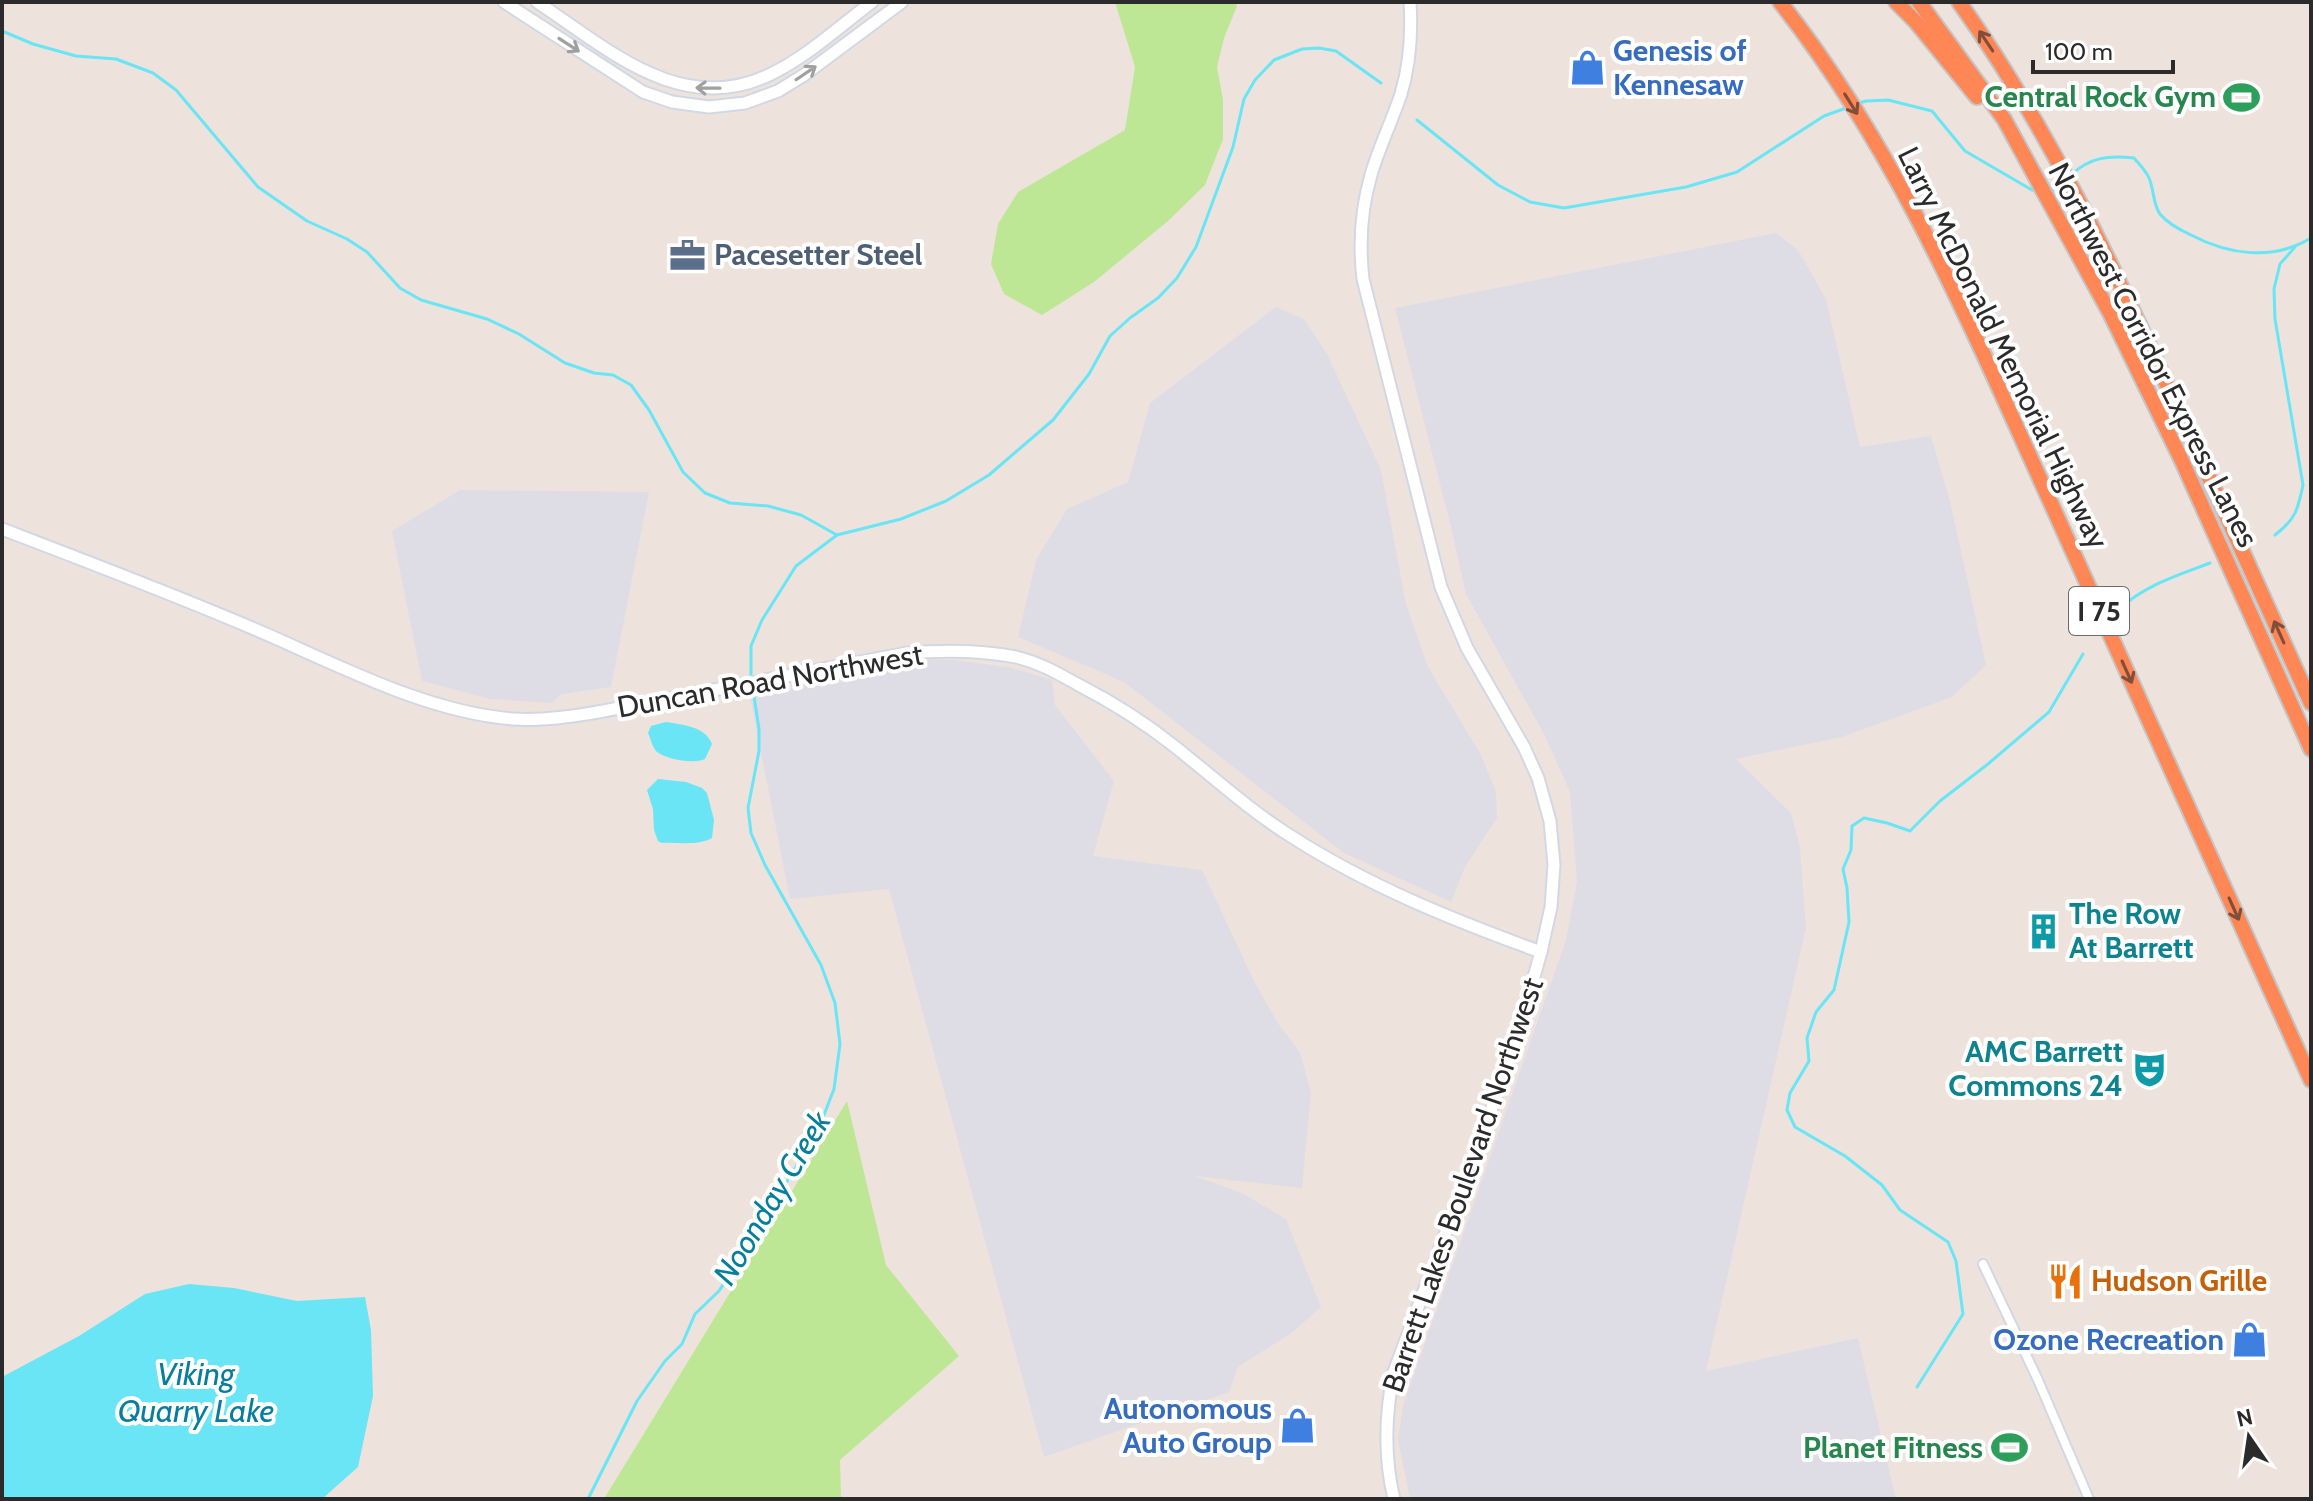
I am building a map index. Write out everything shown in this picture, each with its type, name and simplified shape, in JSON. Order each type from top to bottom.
[{"type":"highway","name":"Larry McDonald Memorial Highway","points":[[1780,2],[1823,61],[1877,147],[1930,243],[2311,1080]]},
{"type":"highway","points":[[1896,2],[1999,119]]},
{"type":"highway","points":[[1919,2],[1999,119]]},
{"type":"highway","points":[[1959,2],[2041,130],[2090,221],[2311,703]]},
{"type":"highway","name":"Northwest Corridor Express Lanes","points":[[1999,119],[2070,237],[2111,315],[2182,461],[2311,749]]},
{"type":"street","points":[[504,2],[643,92],[672,102],[709,107],[745,103],[778,91],[902,2]]},
{"type":"street","points":[[537,2],[643,72],[675,84],[710,89],[745,84],[775,72],[872,2]]},
{"type":"street","name":"Barrett Lakes Boulevard Northwest","points":[[1394,1499],[1386,1426],[1394,1372],[1513,1051],[1551,907],[1554,865],[1547,806],[1531,762],[1467,648],[1441,587],[1363,279],[1361,240],[1366,196],[1407,70],[1411,34],[1410,2]]},
{"type":"street","name":"Duncan Road Northwest","points":[[2,529],[230,618],[414,697],[460,710],[512,718],[556,719],[907,653],[942,650],[1017,657],[1044,666],[1134,718],[1254,811],[1340,867],[1412,902],[1541,952]]},
{"type":"street","points":[[1983,1264],[2038,1380],[2089,1499]]},
{"type":"shaded area","points":[[1776,233],[1798,250],[1826,299],[1860,447],[1931,436],[1950,501],[1986,665],[1952,697],[1842,737],[1736,759],[1791,813],[1800,847],[1806,928],[1706,1371],[1858,1338],[1896,1499],[1410,1499],[1398,1440],[1403,1406],[1566,940],[1577,882],[1570,792],[1544,734],[1466,594],[1395,308]]},
{"type":"shaded area","points":[[1276,307],[1304,319],[1327,354],[1381,470],[1406,604],[1428,667],[1481,755],[1496,792],[1497,818],[1465,867],[1451,902],[1344,853],[1124,682],[1018,637],[1036,560],[1067,509],[1128,482],[1150,403]]},
{"type":"shaded area","points":[[460,490],[649,492],[611,687],[562,694],[552,703],[490,699],[422,681],[392,531]]},
{"type":"shaded area","points":[[917,660],[954,660],[1009,667],[1052,680],[1055,705],[1114,781],[1093,856],[1202,870],[1254,981],[1277,1022],[1300,1052],[1311,1093],[1302,1188],[1195,1176],[1244,1194],[1286,1219],[1321,1307],[1293,1332],[1238,1367],[1229,1392],[1044,1457],[889,889],[790,899],[750,697]]},
{"type":"green space","points":[[1115,2],[1235,2],[1237,6],[1217,67],[1223,100],[1223,139],[1205,185],[1168,221],[1094,282],[1042,315],[1004,294],[991,264],[998,224],[1018,192],[1125,130],[1135,67]]},
{"type":"green space","points":[[847,1101],[886,1265],[959,1356],[840,1460],[841,1499],[604,1499]]},
{"type":"water","points":[[666,722],[693,727],[704,733],[712,744],[705,759],[681,760],[657,752],[648,733],[651,726]]},
{"type":"water","points":[[658,779],[686,782],[707,793],[714,820],[712,838],[694,843],[658,841],[647,790]]},
{"type":"water","name":"Viking Quarry Lake","points":[[189,1284],[234,1288],[297,1301],[365,1297],[371,1330],[373,1396],[358,1467],[322,1499],[2,1499],[2,1377],[79,1336],[145,1294]]},
{"type":"waterway","points":[[2,31],[76,56],[116,59],[153,73],[176,90],[258,187],[307,221],[367,252],[400,288],[421,300],[487,319],[519,334],[565,363],[594,373],[613,375],[631,385],[649,410],[683,472],[705,493],[730,503],[768,506],[801,515],[837,535]]},
{"type":"waterway","name":"Noonday Creek","points":[[751,674],[751,646],[762,620],[796,566],[837,535],[901,519],[946,501],[989,475],[1053,420],[1089,374],[1110,336],[1158,298],[1177,278],[1196,247],[1233,147],[1244,99],[1255,80],[1274,60],[1302,49],[1336,51],[1381,83]]},
{"type":"waterway","name":"Noonday Creek","points":[[1856,104],[1888,100],[1932,111],[1965,151],[2038,191]]},
{"type":"waterway","name":"Noonday Creek","points":[[1417,120],[1498,185],[1530,202],[1564,208],[1686,187],[1737,172],[1824,116],[1849,107]]},
{"type":"waterway","name":"Noonday Creek","points":[[2071,175],[2085,164],[2100,159],[2134,158],[2149,178],[2160,214],[2174,226],[2206,242],[2251,253],[2282,250],[2311,238]]},
{"type":"waterway","name":"Noonday Creek","points":[[2049,191],[2063,183]]},
{"type":"waterway","points":[[2275,535],[2295,513],[2303,485],[2275,319],[2274,289],[2280,264],[2295,247]]},
{"type":"waterway","points":[[2118,610],[2150,588],[2210,563]]},
{"type":"waterway","points":[[1917,1387],[1963,1314],[1956,1261],[1948,1242],[1900,1210],[1882,1185],[1845,1156],[1795,1127],[1787,1110],[1790,1093],[1809,1061],[1807,1038],[1816,1012],[1834,990],[1849,922],[1843,869],[1851,850],[1852,826],[1864,818],[1910,831],[1940,801],[2049,712],[2083,654]]},
{"type":"waterway","name":"Noonday Creek","points":[[588,1499],[637,1401],[665,1361],[682,1344],[695,1314],[719,1291],[817,1133],[834,1089],[840,1044],[835,1003],[821,965],[765,865],[751,833],[748,808],[759,751],[753,690]]},
{"type":"place","name":"Genesis of Kennesaw","points":[[1587,68]]},
{"type":"place","name":"Central Rock Gym","points":[[2242,97]]},
{"type":"place","name":"Pacesetter Steel","points":[[688,255]]},
{"type":"place","name":"The Row At Barrett","points":[[2043,931]]},
{"type":"place","name":"AMC Barrett Commons 24","points":[[2149,1069]]},
{"type":"place","name":"Hudson Grille","points":[[2065,1281]]},
{"type":"place","name":"Ozone Recreation","points":[[2250,1340]]},
{"type":"place","name":"Autonomous Auto Group","points":[[1298,1426]]},
{"type":"place","name":"Planet Fitness","points":[[2009,1448]]}]
